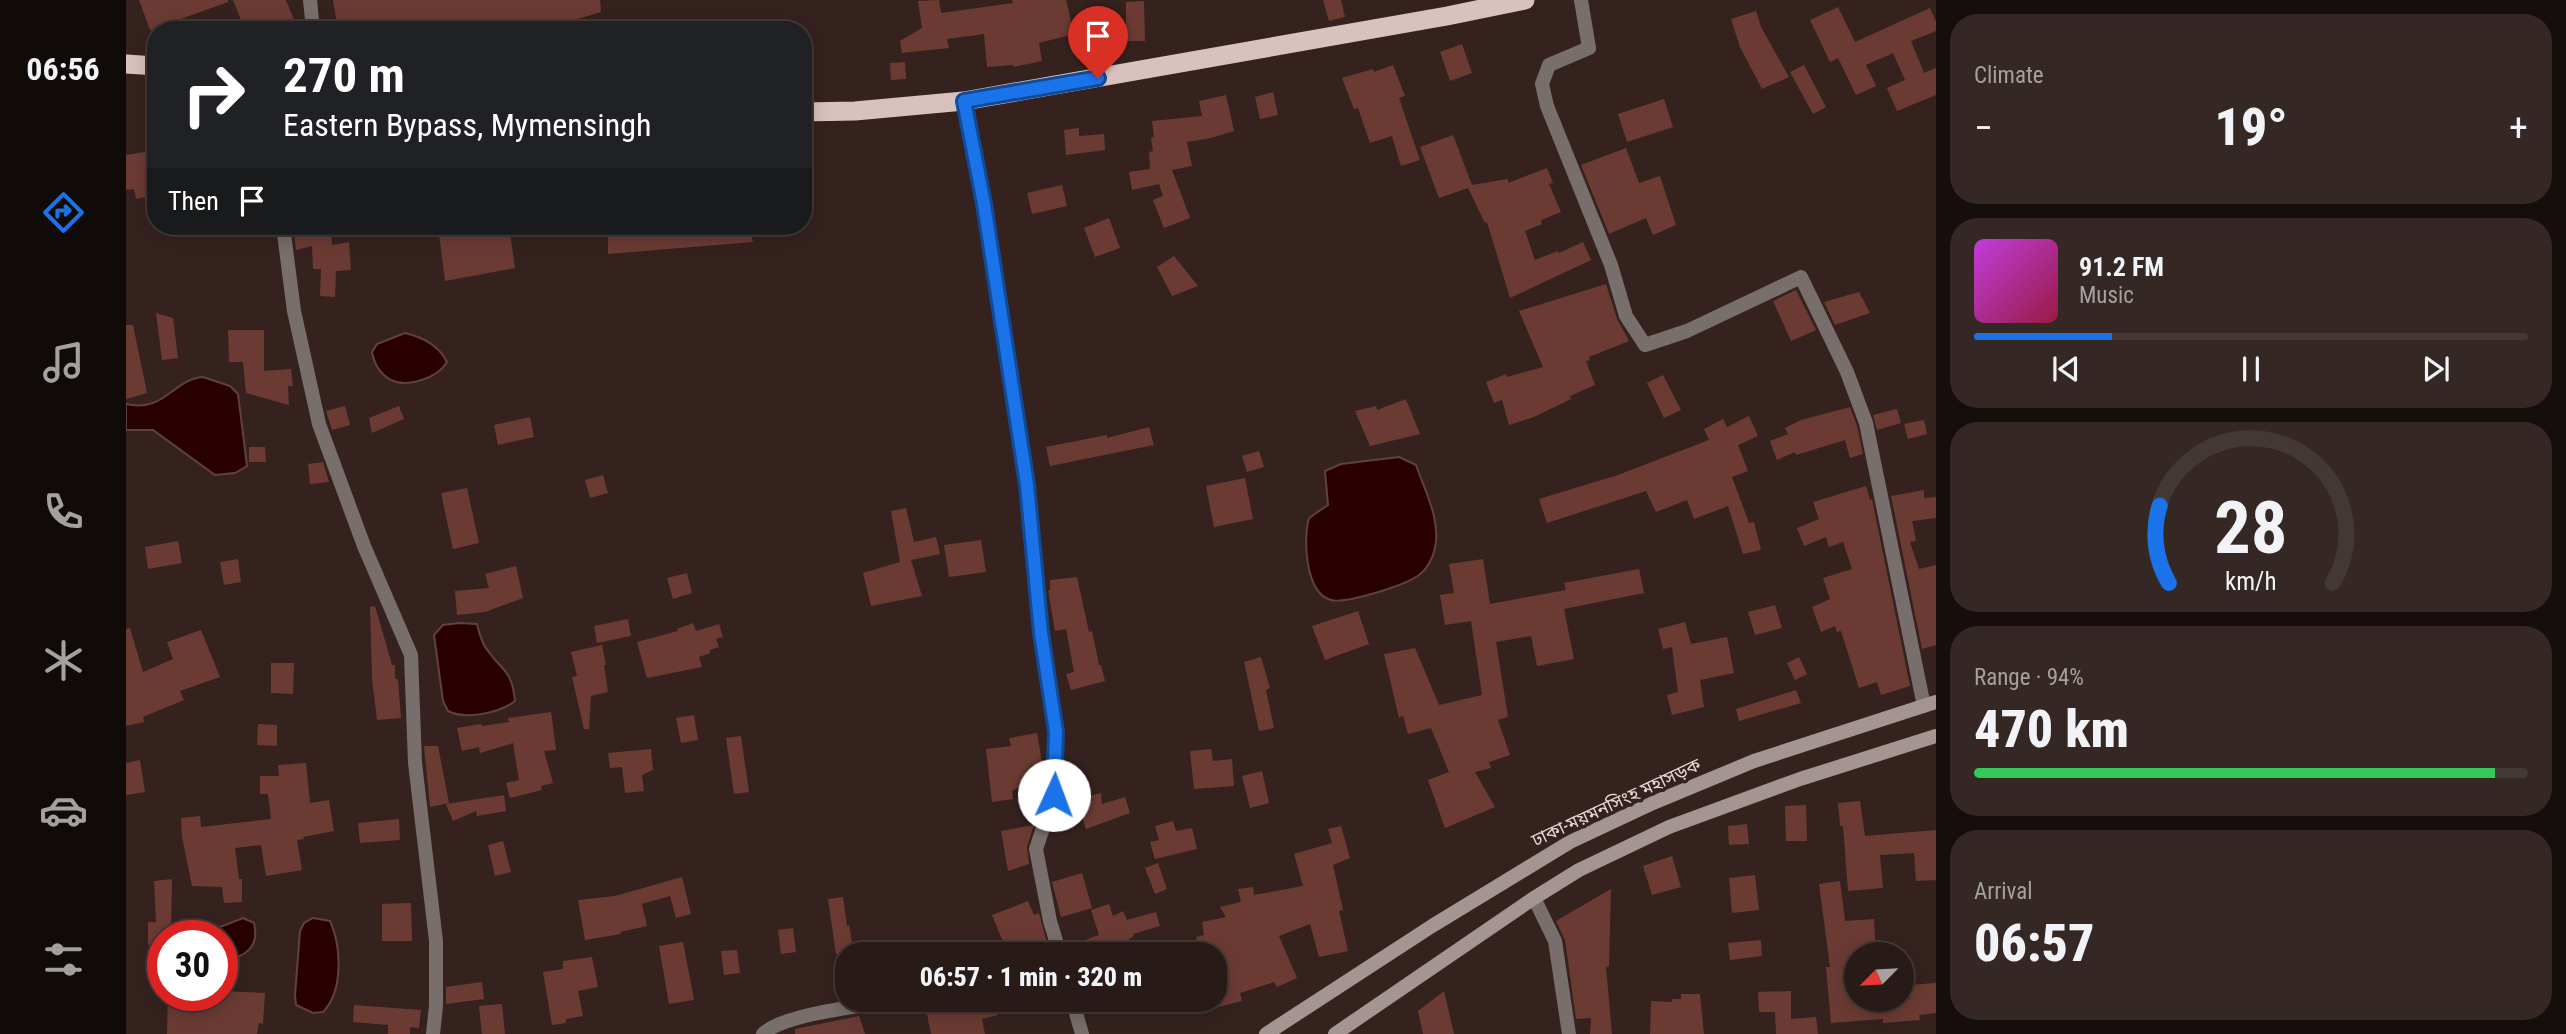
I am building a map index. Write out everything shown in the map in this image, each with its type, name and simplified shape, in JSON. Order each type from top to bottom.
[{"type":"highway","points":[[812,111],[855,111],[964,101],[1446,8],[1525,0]]},
{"type":"highway","points":[[126,64],[147,65]]},
{"type":"main road","name":"ঢাকা-ময়মনসিংহ মহাসড়ক","points":[[1266,1034],[1432,926],[1570,842],[1653,803],[1754,761],[1930,704]]},
{"type":"main road","points":[[1335,1034],[1579,870],[1669,827],[1800,779],[1936,736]]},
{"type":"street","points":[[310,0],[312,21]]},
{"type":"street","points":[[1581,0],[1589,48],[1549,65],[1542,84],[1546,106],[1611,265],[1626,316],[1644,345],[1688,331],[1801,277],[1847,372],[1866,423],[1930,704]]},
{"type":"street","points":[[964,101],[984,204],[1025,472],[1041,633],[1056,732],[1054,795],[1036,849],[1056,942]]},
{"type":"street","points":[[284,235],[294,311],[319,424],[364,546],[411,655],[415,763],[436,941],[433,1034]]},
{"type":"street","points":[[1534,898],[1555,941],[1569,1034]]},
{"type":"street","points":[[763,1034],[767,1029],[791,1019],[835,1011]]},
{"type":"street","points":[[1076,1012],[1082,1034]]},
{"type":"shaded area","points":[[405,333],[435,347],[447,362],[443,368],[430,377],[405,383],[391,380],[384,375],[372,352],[377,344]]},
{"type":"shaded area","points":[[203,377],[230,386],[238,394],[247,466],[235,473],[215,475],[153,430],[126,430],[126,404],[150,404],[184,383]]},
{"type":"shaded area","points":[[1399,457],[1416,465],[1431,506],[1436,537],[1431,559],[1425,570],[1402,584],[1376,593],[1331,600],[1322,595],[1316,587],[1311,577],[1306,551],[1309,518],[1328,505],[1325,471],[1341,464]]},
{"type":"shaded area","points":[[477,624],[486,648],[512,683],[515,701],[509,705],[473,715],[448,711],[443,701],[434,635],[443,625]]},
{"type":"shaded area","points":[[243,918],[254,923],[255,932],[253,945],[238,957],[238,920]]},
{"type":"shaded area","points":[[313,918],[330,921],[336,942],[338,968],[335,992],[330,1003],[323,1012],[313,1013],[296,1005],[295,995],[300,931],[304,923]]},
{"type":"building","points":[[139,0],[228,0],[175,21],[147,22]]},
{"type":"building","points":[[233,0],[286,0],[294,21],[241,21]]},
{"type":"building","points":[[333,0],[600,0],[601,12],[571,21],[336,21]]},
{"type":"building","points":[[939,0],[941,13],[1013,3],[1012,0],[1066,0],[1074,34],[1039,43],[1042,61],[1013,67],[987,67],[984,34],[947,39],[949,48],[902,53],[900,41],[922,28],[918,1]]},
{"type":"building","points":[[1323,0],[1341,0],[1345,17],[1329,21]]},
{"type":"building","points":[[1144,1],[1145,41],[1126,41],[1126,2]]},
{"type":"building","points":[[1838,7],[1855,42],[1930,8],[1936,22],[1936,31],[1911,41],[1924,73],[1936,68],[1936,95],[1897,111],[1887,88],[1905,80],[1893,53],[1866,65],[1876,86],[1856,95],[1838,58],[1830,62],[1810,20]]},
{"type":"building","points":[[1756,11],[1761,27],[1789,77],[1762,89],[1740,47],[1731,19]]},
{"type":"building","points":[[1462,44],[1472,73],[1450,81],[1440,52]]},
{"type":"building","points":[[905,62],[906,79],[891,80],[890,63]]},
{"type":"building","points":[[1393,65],[1405,96],[1399,98],[1420,160],[1401,166],[1392,136],[1370,143],[1358,108],[1354,109],[1342,78]]},
{"type":"building","points":[[1804,65],[1826,107],[1813,114],[1790,72]]},
{"type":"building","points":[[1273,92],[1278,115],[1260,119],[1255,97]]},
{"type":"building","points":[[1226,95],[1234,131],[1187,142],[1192,166],[1172,170],[1190,218],[1164,228],[1153,200],[1163,196],[1159,184],[1132,190],[1129,172],[1150,169],[1149,152],[1153,151],[1151,138],[1154,137],[1152,121],[1202,116],[1199,101]]},
{"type":"building","points":[[1664,99],[1673,127],[1627,142],[1618,114]]},
{"type":"building","points":[[1079,128],[1079,136],[1104,134],[1105,150],[1066,155],[1064,130]]},
{"type":"building","points":[[1453,135],[1472,185],[1508,179],[1508,183],[1547,168],[1553,183],[1549,184],[1561,212],[1541,220],[1542,224],[1525,231],[1535,260],[1583,242],[1591,260],[1510,298],[1487,222],[1485,223],[1468,188],[1439,198],[1420,147]]},
{"type":"building","points":[[1626,148],[1639,183],[1660,176],[1676,225],[1653,235],[1646,218],[1609,234],[1581,165]]},
{"type":"building","points":[[147,152],[147,197],[136,199],[134,189],[126,190],[126,155]]},
{"type":"building","points":[[1062,185],[1067,206],[1032,214],[1027,193]]},
{"type":"building","points":[[1109,218],[1120,248],[1095,257],[1084,228]]},
{"type":"building","points":[[294,235],[331,235],[332,245],[349,242],[351,270],[336,271],[335,297],[320,296],[321,269],[313,269],[312,246],[296,250]]},
{"type":"building","points":[[439,235],[510,235],[515,268],[445,281]]},
{"type":"building","points":[[608,235],[751,235],[753,242],[608,254]]},
{"type":"building","points":[[1174,256],[1198,286],[1172,296],[1157,267]]},
{"type":"building","points":[[1606,284],[1617,319],[1629,341],[1589,357],[1590,360],[1586,361],[1595,385],[1534,417],[1509,425],[1502,400],[1494,403],[1486,382],[1506,374],[1507,377],[1543,367],[1519,311]]},
{"type":"building","points":[[1796,290],[1816,330],[1791,341],[1773,301]]},
{"type":"building","points":[[1859,292],[1870,313],[1835,325],[1824,302]]},
{"type":"building","points":[[156,313],[173,318],[178,358],[162,360]]},
{"type":"building","points":[[126,325],[133,325],[147,393],[126,399]]},
{"type":"building","points":[[228,330],[264,330],[264,371],[291,369],[293,386],[288,386],[289,405],[246,393],[243,362],[229,362]]},
{"type":"building","points":[[1663,375],[1681,410],[1664,418],[1647,383]]},
{"type":"building","points":[[1406,399],[1420,434],[1370,446],[1355,411],[1376,406],[1377,410]]},
{"type":"building","points":[[345,406],[350,425],[332,430],[326,411]]},
{"type":"building","points":[[399,406],[404,419],[372,433],[369,418]]},
{"type":"building","points":[[1850,407],[1863,454],[1850,458],[1845,440],[1796,455],[1795,452],[1777,460],[1770,441],[1788,434],[1785,428],[1801,420]]},
{"type":"building","points":[[1897,409],[1901,423],[1877,430],[1873,415]]},
{"type":"building","points":[[1749,416],[1758,436],[1738,445],[1748,471],[1732,477],[1749,523],[1754,522],[1761,550],[1743,554],[1728,506],[1694,519],[1687,500],[1656,512],[1646,491],[1547,523],[1539,499],[1618,475],[1709,440],[1704,429],[1723,419],[1727,427]]},
{"type":"building","points":[[530,417],[534,437],[498,445],[494,425]]},
{"type":"building","points":[[1924,420],[1927,434],[1908,439],[1904,424]]},
{"type":"building","points":[[1149,427],[1154,445],[1050,466],[1046,447],[1107,435],[1107,438]]},
{"type":"building","points":[[249,447],[265,447],[266,462],[249,462]]},
{"type":"building","points":[[1259,451],[1264,467],[1247,472],[1242,456]]},
{"type":"building","points":[[323,462],[329,482],[310,484],[308,464]]},
{"type":"building","points":[[603,475],[608,493],[590,498],[585,480]]},
{"type":"building","points":[[1245,478],[1253,519],[1214,527],[1206,486]]},
{"type":"building","points":[[1866,486],[1870,500],[1872,499],[1910,686],[1881,695],[1877,682],[1859,688],[1841,631],[1837,632],[1835,626],[1821,632],[1812,607],[1830,599],[1823,578],[1852,569],[1843,542],[1829,547],[1826,537],[1804,546],[1797,528],[1819,519],[1813,502]]},
{"type":"building","points":[[467,488],[479,543],[453,549],[441,493]]},
{"type":"building","points":[[1924,490],[1924,498],[1936,497],[1936,518],[1912,521],[1916,541],[1910,542],[1919,569],[1936,565],[1936,645],[1922,649],[1891,496]]},
{"type":"building","points":[[906,508],[914,542],[936,537],[940,554],[911,560],[922,596],[871,606],[863,573],[900,562],[891,511]]},
{"type":"building","points":[[981,540],[986,572],[949,577],[944,545]]},
{"type":"building","points":[[178,541],[182,563],[148,569],[145,547]]},
{"type":"building","points":[[238,559],[241,582],[224,585],[220,562]]},
{"type":"building","points":[[1483,559],[1490,604],[1566,590],[1564,583],[1639,569],[1644,593],[1564,609],[1574,659],[1537,666],[1531,636],[1496,642],[1508,717],[1498,720],[1510,755],[1489,762],[1491,768],[1475,772],[1495,807],[1445,828],[1428,780],[1449,772],[1431,728],[1408,734],[1403,716],[1399,718],[1384,654],[1415,648],[1439,705],[1482,695],[1471,621],[1445,625],[1440,595],[1454,593],[1449,564]]},
{"type":"building","points":[[516,566],[523,598],[485,612],[457,615],[455,591],[489,588],[485,574]]},
{"type":"building","points":[[687,573],[692,593],[673,599],[667,578]]},
{"type":"building","points":[[1077,577],[1089,632],[1092,631],[1105,681],[1071,690],[1066,674],[1074,672],[1066,629],[1055,631],[1048,590],[1050,580]]},
{"type":"building","points":[[1775,605],[1782,628],[1755,635],[1748,612]]},
{"type":"building","points":[[375,606],[392,665],[395,665],[401,718],[377,720],[372,678],[370,607]]},
{"type":"building","points":[[1358,611],[1369,644],[1325,660],[1312,626]]},
{"type":"building","points":[[628,619],[631,636],[597,643],[594,626]]},
{"type":"building","points":[[1685,622],[1691,644],[1727,637],[1734,673],[1700,680],[1704,707],[1672,715],[1667,695],[1678,692],[1672,647],[1663,649],[1658,629]]},
{"type":"building","points":[[693,623],[696,631],[719,624],[723,637],[716,639],[719,647],[699,657],[702,667],[647,678],[637,642],[678,631],[677,629]]},
{"type":"building","points":[[130,628],[143,672],[173,659],[167,642],[201,630],[220,677],[180,691],[184,700],[143,717],[144,722],[126,726],[126,629]]},
{"type":"building","points":[[602,645],[608,692],[591,696],[589,729],[584,729],[572,677],[577,676],[571,652]]},
{"type":"building","points":[[1261,657],[1270,688],[1266,690],[1274,728],[1259,731],[1244,662]]},
{"type":"building","points":[[1799,657],[1807,674],[1795,680],[1787,663]]},
{"type":"building","points":[[271,663],[294,663],[293,694],[271,693]]},
{"type":"building","points":[[1796,690],[1801,703],[1739,721],[1736,709]]},
{"type":"building","points":[[551,712],[556,750],[544,751],[553,783],[541,786],[542,790],[510,798],[506,783],[519,780],[513,743],[480,753],[479,747],[462,751],[457,728],[509,722],[508,718]]},
{"type":"building","points":[[694,715],[698,740],[681,743],[676,718]]},
{"type":"building","points":[[258,724],[277,725],[277,746],[257,745]]},
{"type":"building","points":[[1037,733],[1044,774],[1012,791],[1013,799],[992,802],[986,749],[1011,746],[1009,738]]},
{"type":"building","points":[[741,736],[749,792],[734,794],[726,738]]},
{"type":"building","points":[[424,746],[438,746],[449,803],[430,807]]},
{"type":"building","points":[[651,749],[653,770],[642,775],[644,791],[625,793],[622,767],[610,768],[608,753]]},
{"type":"building","points":[[1211,749],[1213,761],[1232,759],[1234,786],[1194,789],[1190,751]]},
{"type":"building","points":[[140,760],[145,792],[126,795],[126,763]]},
{"type":"building","points":[[306,763],[310,803],[329,800],[334,831],[297,840],[302,870],[266,876],[261,845],[235,848],[239,879],[242,879],[242,902],[224,903],[222,887],[192,886],[181,818],[200,816],[201,827],[271,819],[268,794],[260,794],[260,776],[279,776],[278,765]]},
{"type":"building","points":[[1262,771],[1269,803],[1250,808],[1242,776]]},
{"type":"building","points":[[1101,793],[1102,804],[1125,797],[1130,813],[1086,829],[1076,799]]},
{"type":"building","points":[[504,795],[506,811],[477,816],[476,811],[453,821],[446,804]]},
{"type":"building","points":[[1860,801],[1865,836],[1936,830],[1936,880],[1916,881],[1914,853],[1880,855],[1883,888],[1848,891],[1843,826],[1840,826],[1838,803]]},
{"type":"building","points":[[1806,805],[1807,841],[1786,841],[1785,806]]},
{"type":"building","points":[[399,819],[400,840],[360,843],[358,823]]},
{"type":"building","points":[[1173,821],[1176,831],[1192,828],[1197,849],[1155,859],[1150,842],[1159,840],[1155,826]]},
{"type":"building","points":[[1747,824],[1749,844],[1729,845],[1728,826]]},
{"type":"building","points":[[1034,825],[1027,847],[1029,864],[1008,871],[1001,831]]},
{"type":"building","points":[[1341,826],[1350,858],[1333,865],[1343,910],[1339,911],[1348,951],[1319,957],[1310,924],[1279,936],[1297,978],[1277,987],[1274,982],[1240,993],[1242,1001],[1227,1005],[1227,942],[1197,942],[1196,937],[1204,935],[1202,922],[1226,917],[1220,907],[1241,902],[1238,889],[1253,887],[1254,895],[1303,886],[1294,854],[1332,843],[1328,829]]},
{"type":"building","points":[[503,841],[511,872],[495,876],[488,845]]},
{"type":"building","points":[[1672,856],[1681,887],[1652,895],[1643,866]]},
{"type":"building","points":[[1158,863],[1167,889],[1155,894],[1145,868]]},
{"type":"building","points":[[1082,873],[1092,908],[1061,917],[1052,882]]},
{"type":"building","points":[[1755,875],[1759,910],[1732,913],[1729,878]]},
{"type":"building","points":[[682,877],[691,914],[676,918],[670,896],[642,904],[647,926],[585,940],[578,900],[615,896]]},
{"type":"building","points":[[172,879],[171,920],[156,920],[154,881]]},
{"type":"building","points":[[1840,881],[1845,921],[1874,919],[1875,942],[1844,942],[1844,1012],[1914,1012],[1914,985],[1936,983],[1936,1013],[1919,1015],[1920,1020],[1883,1023],[1883,1019],[1831,1023],[1826,967],[1830,967],[1819,884]]},
{"type":"building","points":[[1611,889],[1609,966],[1606,967],[1612,1034],[1590,1034],[1591,1018],[1576,1019],[1565,940],[1556,921]]},
{"type":"building","points":[[843,897],[852,942],[835,942],[835,947],[828,899]]},
{"type":"building","points":[[1028,901],[1034,915],[1039,913],[1047,942],[1003,942],[992,915]]},
{"type":"building","points":[[411,903],[412,941],[382,941],[382,904]]},
{"type":"building","points":[[1109,904],[1113,916],[1123,911],[1127,920],[1156,912],[1160,926],[1133,934],[1130,942],[1088,942],[1087,939],[1099,935],[1091,910]]},
{"type":"building","points":[[793,928],[796,952],[781,954],[778,930]]},
{"type":"building","points":[[1761,940],[1762,956],[1730,960],[1728,943]]},
{"type":"building","points":[[683,942],[694,1000],[669,1004],[659,946]]},
{"type":"building","points":[[737,950],[740,973],[724,975],[721,951]]},
{"type":"building","points":[[592,957],[598,987],[578,991],[583,1016],[552,1025],[543,972],[563,969],[563,961]]},
{"type":"building","points":[[482,982],[484,999],[446,1004],[446,987]]},
{"type":"building","points":[[1444,991],[1454,1034],[1423,1034],[1418,1011]]},
{"type":"building","points":[[1791,991],[1791,1019],[1816,1017],[1818,1034],[1776,1034],[1775,1012],[1759,1012],[1758,992]]},
{"type":"building","points":[[238,992],[265,993],[263,1024],[259,1023],[257,1034],[167,1034],[168,1011],[238,1011]]},
{"type":"building","points":[[1681,994],[1700,994],[1704,1034],[1650,1034],[1651,1001],[1672,1002],[1672,999],[1681,999]]},
{"type":"building","points":[[502,1004],[505,1034],[482,1034],[479,1006]]},
{"type":"building","points":[[354,1005],[421,1010],[419,1028],[410,1027],[410,1034],[388,1034],[388,1025],[353,1022]]},
{"type":"building","points":[[927,1012],[997,1012],[998,1015],[982,1019],[985,1034],[931,1034]]},
{"type":"building","points":[[859,1016],[865,1034],[795,1034],[795,1029]]},
{"type":"route","points":[[1054,795],[1056,732],[1041,633],[1027,485],[984,204],[964,101],[1098,78]]}]
